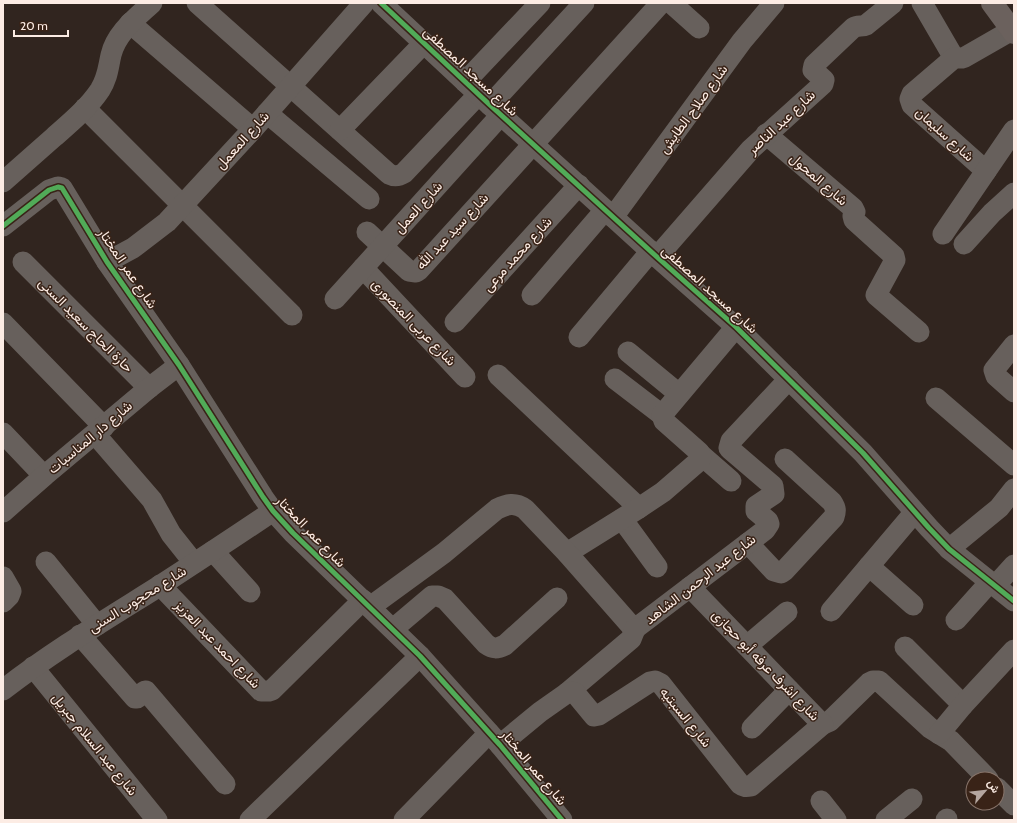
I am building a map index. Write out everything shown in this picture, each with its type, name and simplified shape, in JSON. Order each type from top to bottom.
[{"type":"street","points":[[3,182],[85,108],[100,89],[108,73],[111,54],[118,39],[130,23],[152,3]]},
{"type":"street","points":[[197,3],[389,174],[397,176],[404,173],[584,3]]},
{"type":"street","name":"شارع المعمل","points":[[108,262],[133,248],[167,222],[253,129],[364,3]]},
{"type":"street","name":"شارع مسجد المصطفى","points":[[381,3],[532,144],[736,327],[863,453],[914,513],[949,549],[1014,601]]},
{"type":"street","points":[[483,99],[540,3]]},
{"type":"street","points":[[532,144],[661,3]]},
{"type":"street","points":[[671,3],[699,28]]},
{"type":"street","name":"شارع صلاح الطايش","points":[[532,296],[609,213],[742,41],[774,3]]},
{"type":"street","name":"شارع عبد الناصر","points":[[580,337],[746,154],[766,134],[823,84],[824,80],[813,70],[814,66],[853,28],[866,25],[893,3]]},
{"type":"street","points":[[922,3],[954,58]]},
{"type":"street","points":[[992,3],[1013,31]]},
{"type":"street","points":[[130,23],[253,129]]},
{"type":"street","name":"شارع سليمان","points":[[986,171],[912,105],[912,94],[954,58],[959,59],[966,57],[1013,31]]},
{"type":"street","points":[[340,130],[424,43]]},
{"type":"street","name":"شارع العمل","points":[[335,299],[383,246],[483,99]]},
{"type":"street","points":[[85,108],[292,315]]},
{"type":"street","points":[[267,113],[369,198]]},
{"type":"street","points":[[943,234],[1014,130]]},
{"type":"street","name":"شارع المحول","points":[[766,134],[853,208],[855,212],[853,216],[854,220],[894,256],[895,260],[876,295],[920,332]]},
{"type":"street","name":"شارع سيد عبد الله","points":[[367,232],[409,271],[416,272],[532,144]]},
{"type":"street","name":"شارع محمد مرعى","points":[[455,322],[579,186]]},
{"type":"street","name":"شارع عمر المختار","points":[[3,226],[49,190],[58,187],[62,188],[108,262],[179,365],[273,511],[293,533],[420,656],[494,739],[562,820]]},
{"type":"street","points":[[964,244],[992,213],[1014,193]]},
{"type":"street","name":"حارة الحاج سعيد السنى","points":[[23,262],[149,388]]},
{"type":"street","name":"شارع عربى المنصورى","points":[[362,268],[466,377]]},
{"type":"street","points":[[3,323],[99,430],[152,500],[171,534],[194,563]]},
{"type":"street","points":[[662,415],[736,327]]},
{"type":"street","points":[[1013,346],[994,370],[996,376],[1014,392]]},
{"type":"street","points":[[628,352],[679,394]]},
{"type":"street","name":"شارع دار المناسبات","points":[[3,512],[149,388],[179,365]]},
{"type":"street","points":[[498,375],[639,508]]},
{"type":"street","points":[[615,379],[662,415],[664,421],[731,482]]},
{"type":"street","name":"شارع عبد الرحمن الشاهد","points":[[366,604],[444,553],[497,509],[506,505],[519,504],[567,553],[635,629],[768,526],[768,521],[756,511],[756,506],[774,494],[775,488],[731,450],[730,445],[731,441],[789,379]]},
{"type":"street","points":[[936,398],[1014,466]]},
{"type":"street","points":[[3,433],[44,476]]},
{"type":"street","points":[[567,553],[663,492],[700,460],[700,454]]},
{"type":"street","points":[[748,543],[774,571],[781,573],[834,517],[836,512],[832,502],[784,459]]},
{"type":"street","points":[[949,549],[999,508],[1014,489]]},
{"type":"street","name":"شارع محجوب السنى","points":[[3,690],[33,667],[273,511]]},
{"type":"street","points":[[831,611],[914,513]]},
{"type":"street","points":[[622,519],[657,567]]},
{"type":"street","points":[[213,551],[250,592]]},
{"type":"street","points":[[46,562],[89,630],[135,698],[146,691],[225,784]]},
{"type":"street","points":[[956,620],[992,584],[1014,565]]},
{"type":"street","points":[[869,566],[913,605]]},
{"type":"street","points":[[3,577],[11,591],[9,596],[3,602]]},
{"type":"street","name":"شارع احمد عبد العزيز","points":[[160,585],[261,691],[265,692],[272,690],[366,604]]},
{"type":"street","name":"شارع اشرف عرفه أبو حجازى","points":[[690,587],[823,724],[830,721],[869,683],[876,680],[879,681],[930,728],[951,741],[980,771]]},
{"type":"street","points":[[393,629],[432,596],[438,596],[445,599],[486,644],[492,648],[499,648],[505,645],[557,598]]},
{"type":"street","points":[[747,646],[787,612]]},
{"type":"street","points":[[404,820],[494,739],[540,712],[567,693],[631,639],[635,629]]},
{"type":"street","points":[[905,647],[963,705]]},
{"type":"street","points":[[939,734],[963,705],[1014,650]]},
{"type":"street","points":[[250,820],[420,656]]},
{"type":"street","name":"شارع عبد السلام جبريل","points":[[33,667],[156,820]]},
{"type":"street","name":"شارع السبتيه","points":[[567,693],[575,693],[594,716],[599,715],[650,682],[658,682],[744,787],[751,786],[823,724]]},
{"type":"street","points":[[752,728],[789,690]]},
{"type":"street","points":[[1005,796],[1014,805]]},
{"type":"street","points":[[886,820],[912,799]]},
{"type":"street","points":[[821,801],[836,820]]},
{"type":"cycle path","points":[[381,3],[490,105],[736,327],[863,453],[949,549],[1014,601]]},
{"type":"cycle path","points":[[3,226],[49,190],[58,187],[62,188],[107,262],[179,365],[273,511],[293,533],[420,656],[500,745],[562,820]]}]
